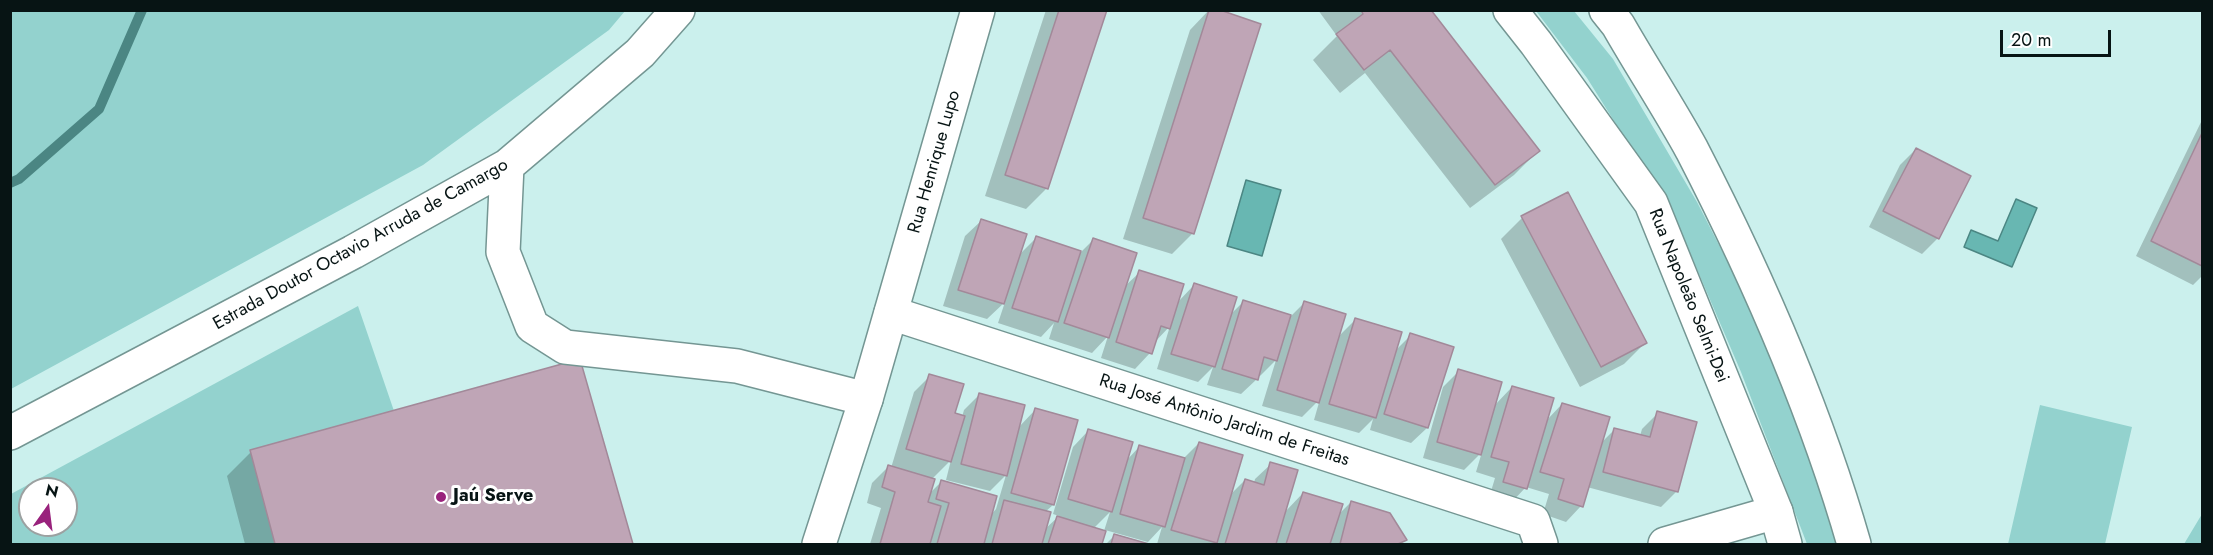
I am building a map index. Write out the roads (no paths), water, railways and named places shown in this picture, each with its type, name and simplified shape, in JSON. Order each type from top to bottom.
[{"type":"street","name":"Estrada Doutor Octavio Arruda de Camargo","points":[[10,433],[353,252],[507,166],[640,53],[678,10]]},
{"type":"street","name":"Rua Henrique Lupo","points":[[819,544],[866,399],[978,10]]},
{"type":"street","name":"Rua Napoleão Selmi-Dei","points":[[1510,10],[1651,203],[1776,512],[1785,544]]},
{"type":"street","points":[[1606,10],[1618,25],[1691,149],[1766,303],[1836,482],[1854,544]]},
{"type":"street","points":[[507,166],[503,252],[532,326],[565,347],[737,366],[866,399]]},
{"type":"street","name":"Rua José Antônio Jardim de Freitas","points":[[891,314],[1533,521],[1541,544]]},
{"type":"street","points":[[1665,544],[1776,512]]},
{"type":"waterway","points":[[10,183],[19,179],[99,109],[142,10]]},
{"type":"place","name":"Jaú Serve","points":[[441,497]]}]
